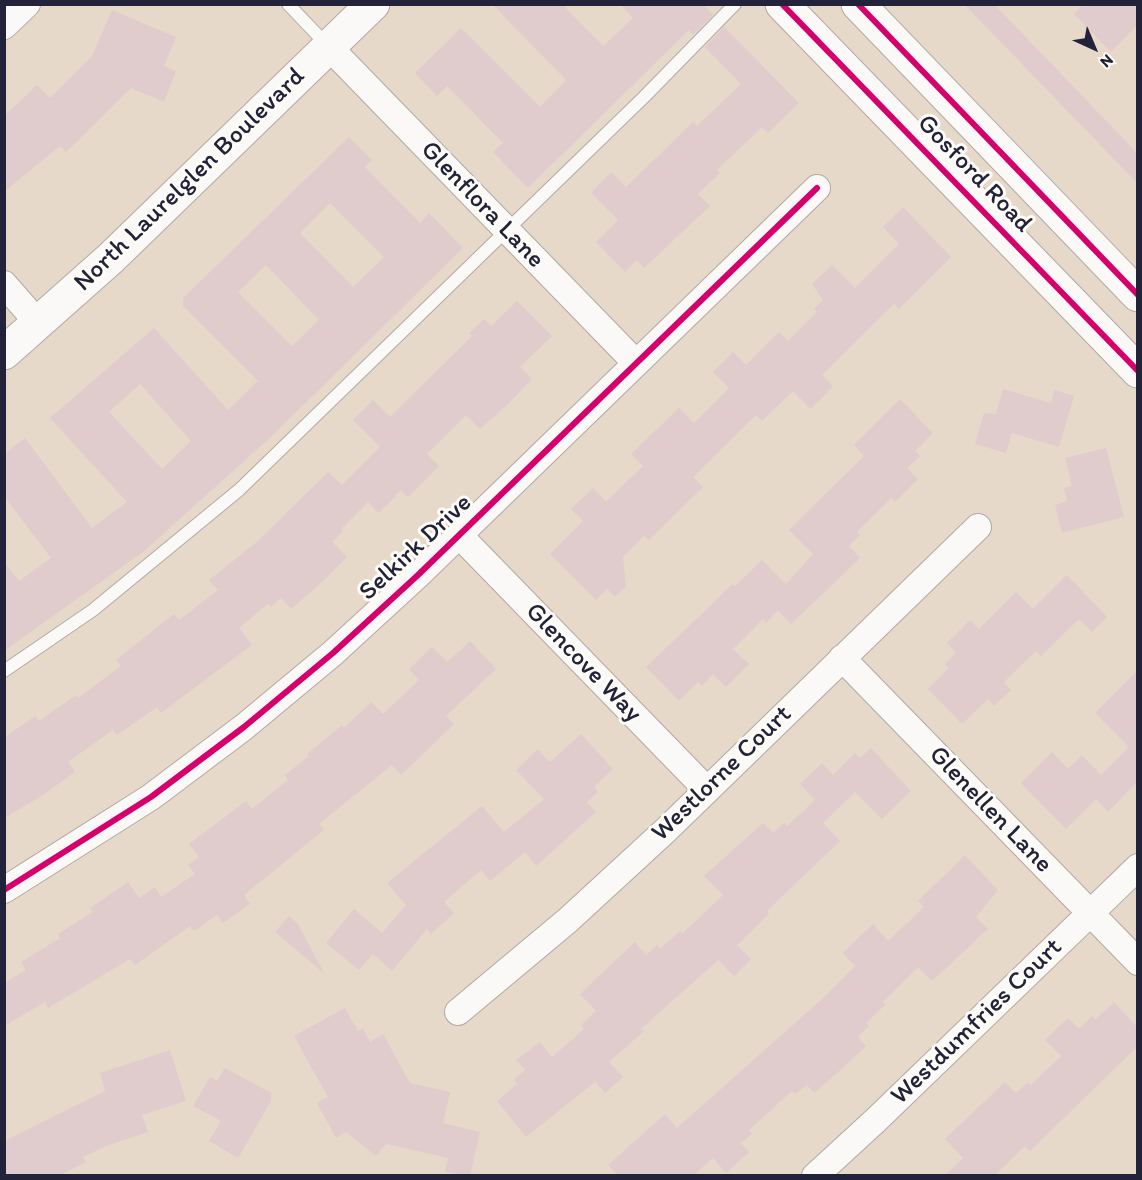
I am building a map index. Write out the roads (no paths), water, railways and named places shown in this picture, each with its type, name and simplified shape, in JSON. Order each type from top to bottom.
[{"type":"main road","name":"North Laurelglen Boulevard","points":[[4,353],[111,258],[373,4]]},
{"type":"main road","name":"Gosford Road","points":[[782,4],[1137,371]]},
{"type":"main road","name":"Gosford Road","points":[[858,4],[1137,295]]},
{"type":"street","points":[[4,26],[27,4]]},
{"type":"street","name":"Glenflora Lane","points":[[329,47],[636,363]]},
{"type":"street","name":"Selkirk Drive","points":[[4,891],[151,796],[244,727],[333,653],[459,535],[817,188]]},
{"type":"street","points":[[4,284],[39,324]]},
{"type":"street","name":"Westlorne Court","points":[[458,1012],[567,921],[707,790],[978,527]]},
{"type":"street","name":"Glencove Way","points":[[459,535],[707,790]]},
{"type":"street","name":"Glenellen Lane","points":[[842,658],[1137,962]]},
{"type":"street","name":"Westdumfries Court","points":[[815,1176],[876,1120],[1137,867]]},
{"type":"lane","points":[[288,4],[329,47]]},
{"type":"lane","points":[[4,671],[93,610],[239,489],[644,97],[735,4]]}]
